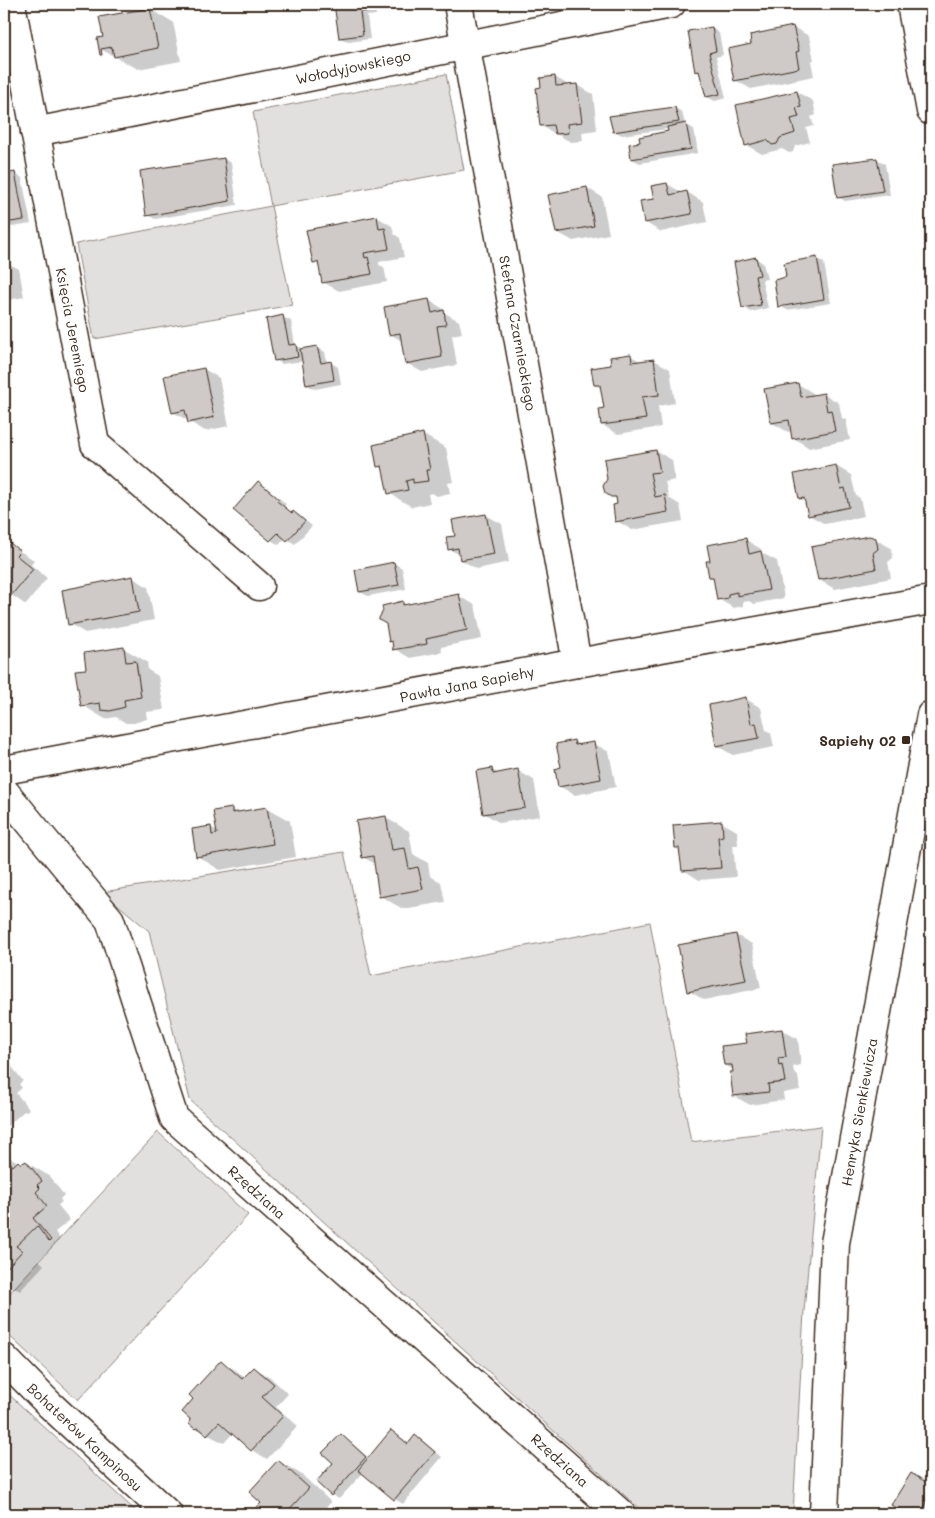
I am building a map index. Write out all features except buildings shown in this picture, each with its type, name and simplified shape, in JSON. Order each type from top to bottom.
[{"type":"street","name":"Księcia Jeremiego","points":[[11,4],[95,444],[258,586]]},
{"type":"street","name":"Stefana Czarnieckiego","points":[[458,4],[577,663]]},
{"type":"street","name":"Wołodyjowskiego","points":[[35,132],[671,4]]},
{"type":"street","points":[[911,4],[931,110]]},
{"type":"street","name":"Pawła Jana Sapiehy","points":[[4,770],[577,663],[931,600]]},
{"type":"street","name":"Henryka Sienkiewicza","points":[[824,1514],[835,1243],[931,715]]},
{"type":"street","name":"Rzędziana","points":[[4,791],[110,920],[174,1118],[621,1514]]},
{"type":"street","name":"Bohaterów Kampinosu","points":[[4,1358],[49,1404],[168,1514]]},
{"type":"shaded area","points":[[446,74],[464,170],[271,206],[253,112]]},
{"type":"shaded area","points":[[271,206],[292,305],[94,339],[76,244]]},
{"type":"shaded area","points":[[344,852],[371,976],[650,922],[691,1142],[821,1126],[804,1311],[793,1514],[645,1514],[190,1100],[149,931],[103,892]]},
{"type":"shaded area","points":[[158,1132],[248,1215],[78,1400],[4,1331],[4,1299]]},
{"type":"shaded area","points":[[4,1390],[139,1514],[4,1514]]},
{"type":"place","name":"Sapiehy 02","points":[[906,740]]}]
